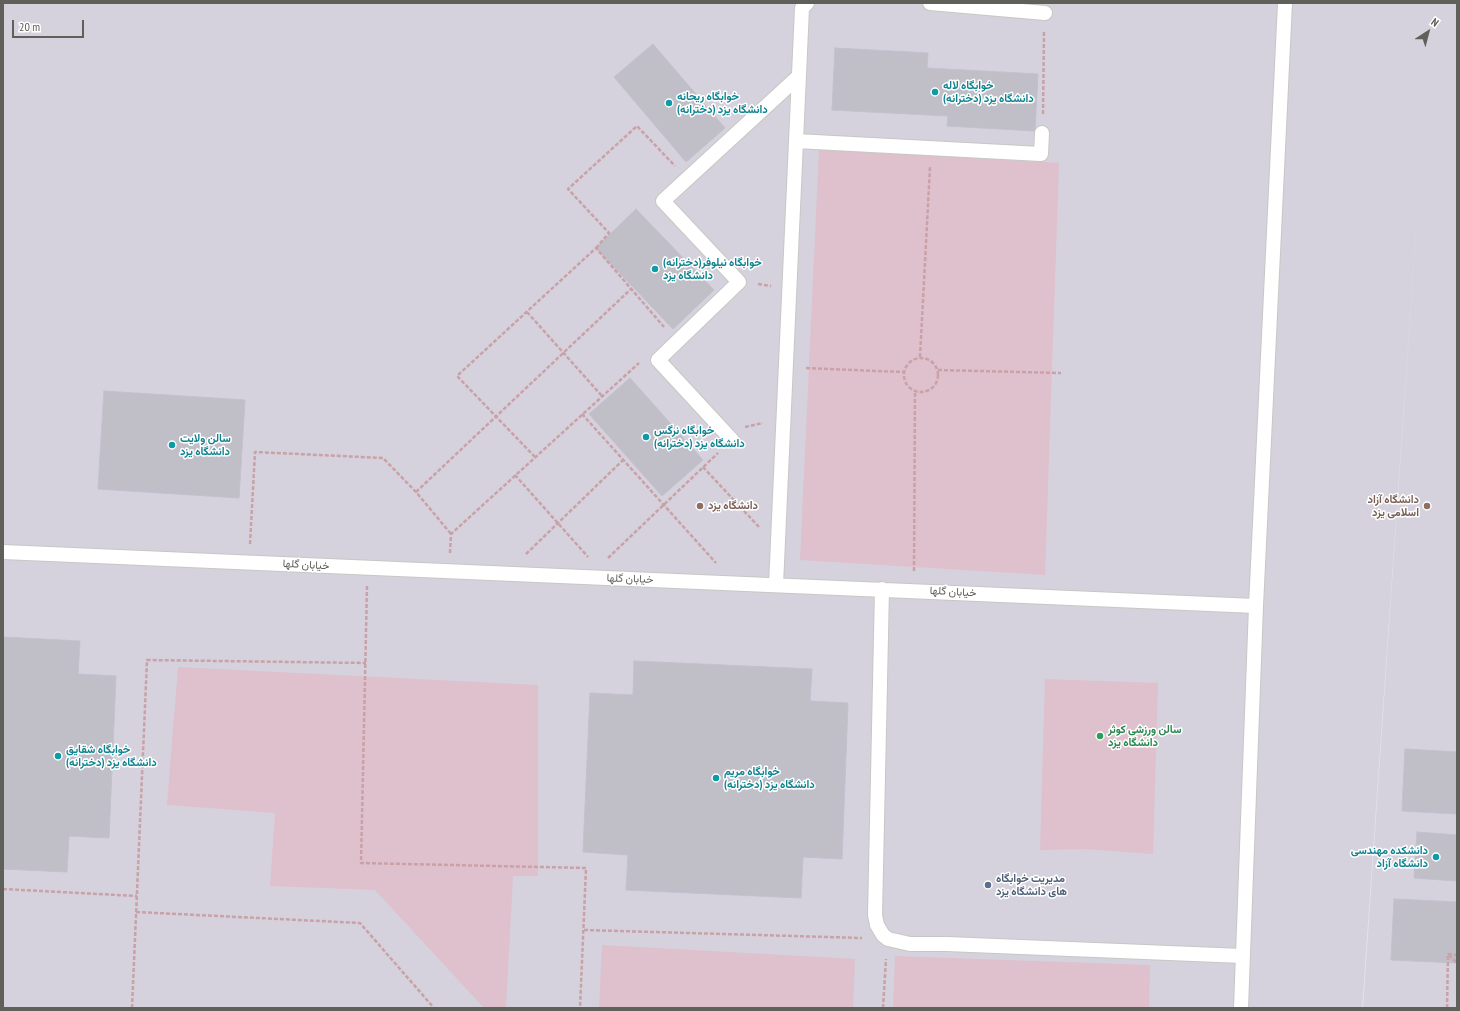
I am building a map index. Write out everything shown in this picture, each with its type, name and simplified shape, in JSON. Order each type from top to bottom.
[{"type":"lane","points":[[776,585],[802,8],[807,3]]},
{"type":"lane","points":[[930,3],[1045,13]]},
{"type":"lane","points":[[1241,1008],[1256,606],[1285,3]]},
{"type":"lane","points":[[732,440],[658,360],[739,282],[663,201],[799,76]]},
{"type":"lane","points":[[796,141],[1041,154],[1042,133]]},
{"type":"lane","name":"خیابان گلها","points":[[3,552],[449,571],[506,573],[601,573],[723,583],[1256,606]]},
{"type":"lane","points":[[882,589],[875,915],[877,925],[888,939],[910,944],[948,944],[1243,956]]},
{"type":"path","points":[[1042,133],[1045,13]]},
{"type":"path","points":[[534,457],[457,376],[596,248],[609,232],[568,189],[637,126],[688,179]]},
{"type":"path","points":[[920,357],[931,148]]},
{"type":"path","points":[[596,248],[677,342]]},
{"type":"path","points":[[739,282],[790,288]]},
{"type":"path","points":[[416,492],[631,289]]},
{"type":"path","points":[[527,312],[602,396]]},
{"type":"path","points":[[920,357],[931,361],[938,370],[937,383],[928,391],[915,392],[906,384],[903,372],[909,362],[920,357]]},
{"type":"path","points":[[451,534],[642,360]]},
{"type":"path","points":[[786,367],[903,372]]},
{"type":"path","points":[[938,370],[1061,373]]},
{"type":"path","points":[[914,591],[915,392]]},
{"type":"path","points":[[582,414],[717,564],[723,583]]},
{"type":"path","points":[[516,475],[601,573],[664,505],[747,425],[784,419]]},
{"type":"path","points":[[249,563],[255,452],[382,458],[416,492],[451,534],[449,571]]},
{"type":"path","points":[[506,573],[624,460]]},
{"type":"path","points":[[703,467],[778,547]]},
{"type":"path","points":[[367,568],[361,862],[586,868],[580,1008]]},
{"type":"path","points":[[132,1008],[147,660],[366,663]]},
{"type":"path","points":[[3,890],[137,896]]},
{"type":"path","points":[[136,912],[360,923],[434,1008]]},
{"type":"path","points":[[583,930],[888,939],[883,1008]]},
{"type":"path","points":[[1448,954],[1457,955]]},
{"type":"path","points":[[1448,954],[1457,963]]},
{"type":"path","points":[[1446,1008],[1448,954]]},
{"type":"shaded area","name":"دانشگاه یزد","points":[[3,3],[1457,3],[1457,1008],[1363,1008],[1422,145],[1362,1008],[3,1008]]},
{"type":"shaded area","points":[[819,149],[1059,163],[1045,575],[800,560]]},
{"type":"shaded area","points":[[178,667],[538,685],[538,876],[513,876],[506,1008],[484,1008],[375,890],[270,886],[275,813],[167,805]]},
{"type":"shaded area","name":"سالن ورزشی کوثر دانشگاه یزد","points":[[1045,679],[1158,683],[1153,854],[1084,849],[1040,850]]},
{"type":"shaded area","points":[[602,945],[855,959],[853,1008],[599,1008]]},
{"type":"shaded area","points":[[895,956],[1150,965],[1149,1008],[893,1008]]},
{"type":"building","name":"خوابگاه ریحانه (دخترانه) دانشگاه یزد","points":[[653,44],[725,128],[686,162],[614,77]]},
{"type":"building","name":"خوابگاه لاله (دخترانه) دانشگاه یزد","points":[[835,48],[928,53],[927,68],[1038,74],[1035,131],[947,126],[948,116],[832,110]]},
{"type":"building","name":"خوابگاه نیلوفر(دخترانه) دانشگاه یزد","points":[[636,209],[714,290],[673,329],[596,248]]},
{"type":"building","name":"خوابگاه نرگس (دخترانه) دانشگاه یزد","points":[[630,378],[703,460],[662,496],[589,414]]},
{"type":"building","name":"سالن ولایت دانشگاه یزد","points":[[104,391],[245,400],[239,498],[98,489]]},
{"type":"building","name":"خوابگاه شقایق (دخترانه) دانشگاه یزد","points":[[3,637],[80,641],[78,674],[116,676],[109,838],[69,836],[67,872],[3,869]]},
{"type":"building","name":"خوابگاه مریم (دخترانه) دانشگاه یزد","points":[[634,661],[812,669],[810,701],[848,703],[842,859],[803,857],[801,898],[626,890],[628,855],[583,852],[590,693],[633,695]]},
{"type":"building","points":[[1405,749],[1457,752],[1457,814],[1402,811]]},
{"type":"building","name":"دانشکده مهندسی دانشگاه آزاد","points":[[1417,832],[1457,835],[1457,881],[1414,878]]},
{"type":"building","points":[[1394,899],[1457,902],[1457,963],[1391,960]]},
{"type":"place","name":"خوابگاه لاله (دخترانه) دانشگاه یزد","points":[[935,92]]},
{"type":"place","name":"خوابگاه ریحانه (دخترانه) دانشگاه یزد","points":[[669,103]]},
{"type":"place","name":"خوابگاه نیلوفر(دخترانه) دانشگاه یزد","points":[[655,269]]},
{"type":"place","name":"خوابگاه نرگس (دخترانه) دانشگاه یزد","points":[[646,437]]},
{"type":"place","name":"سالن ولایت دانشگاه یزد","points":[[172,445]]},
{"type":"place","name":"دانشگاه یزد","points":[[700,506]]},
{"type":"place","name":"دانشگاه آزاد اسلامی یزد","points":[[1427,506]]},
{"type":"place","name":"سالن ورزشی کوثر دانشگاه یزد","points":[[1100,736]]},
{"type":"place","name":"خوابگاه شقایق (دخترانه) دانشگاه یزد","points":[[58,756]]},
{"type":"place","name":"خوابگاه مریم (دخترانه) دانشگاه یزد","points":[[716,778]]},
{"type":"place","name":"دانشکده مهندسی دانشگاه آزاد","points":[[1436,857]]},
{"type":"place","name":"مدیریت خوابگاه های دانشگاه یزد","points":[[988,885]]}]
